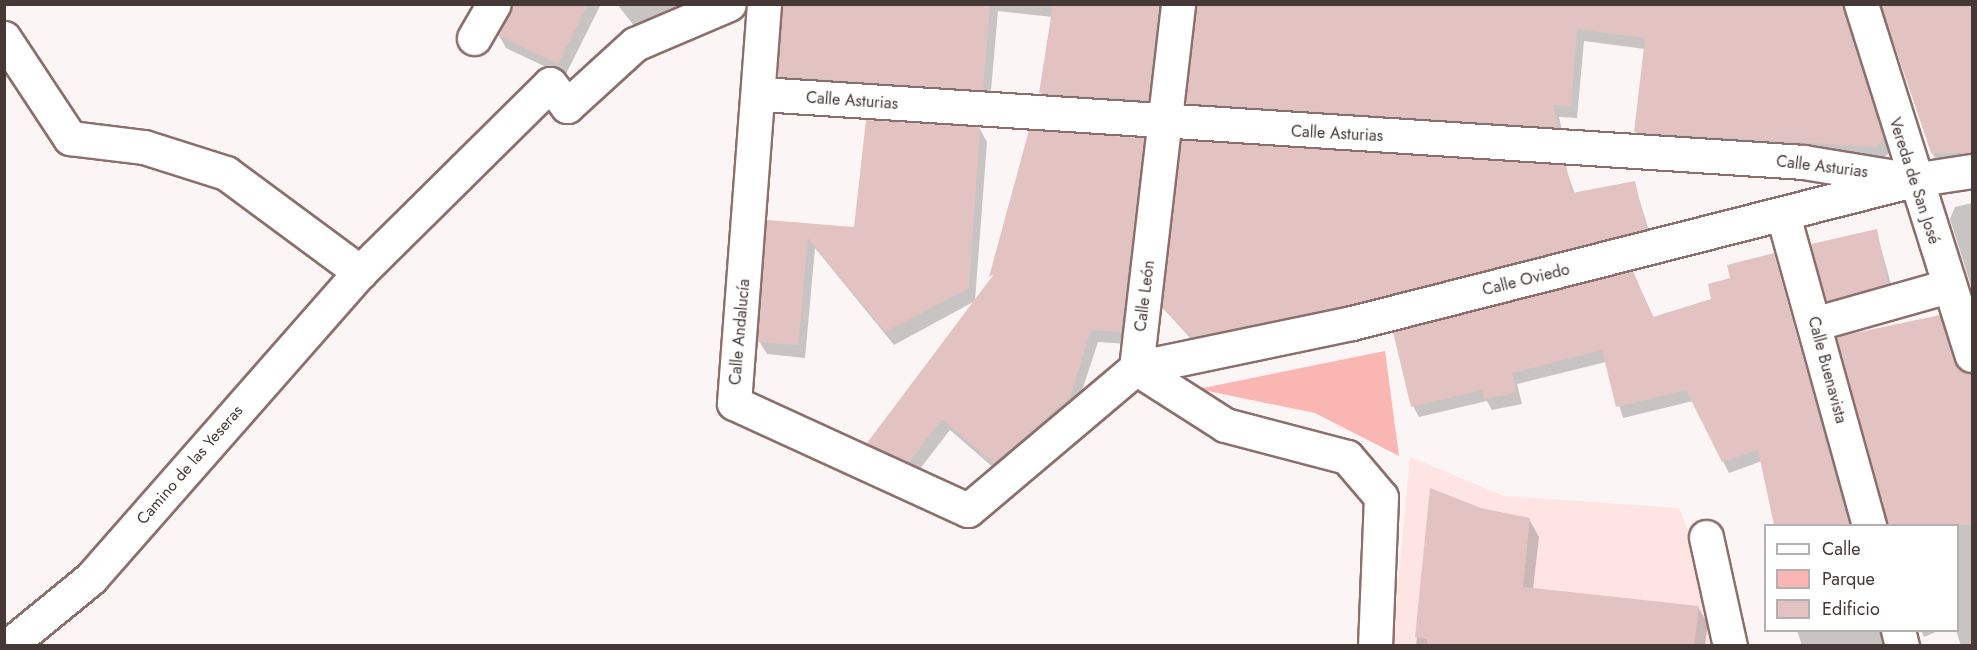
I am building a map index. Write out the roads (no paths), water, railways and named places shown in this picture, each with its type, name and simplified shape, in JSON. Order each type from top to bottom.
[{"type":"street","points":[[474,38],[494,4]]},
{"type":"street","name":"Camino de las Yeseras","points":[[8,645],[91,578],[360,272],[550,84],[567,106],[635,44],[729,4]]},
{"type":"street","name":"Calle Andalucía","points":[[764,4],[761,94],[734,403],[968,510],[1136,368]]},
{"type":"street","name":"Calle León","points":[[1136,368],[1167,123],[1178,4]]},
{"type":"street","name":"Vereda de San José","points":[[1861,4],[1913,180],[1972,356]]},
{"type":"street","points":[[4,38],[70,138],[144,147],[226,173],[360,272]]},
{"type":"street","name":"Calle Asturias","points":[[761,94],[1167,123],[1803,162],[1913,180]]},
{"type":"street","points":[[1913,180],[1972,171]]},
{"type":"street","name":"Calle Oviedo","points":[[1136,368],[1352,323],[1783,215],[1913,180]]},
{"type":"street","name":"Calle Buenavista","points":[[1783,215],[1869,524]]},
{"type":"street","points":[[1814,324],[1948,286]]},
{"type":"street","points":[[1136,368],[1225,425],[1347,457],[1354,465],[1381,497],[1375,645]]},
{"type":"street","points":[[1706,537],[1730,645]]}]
